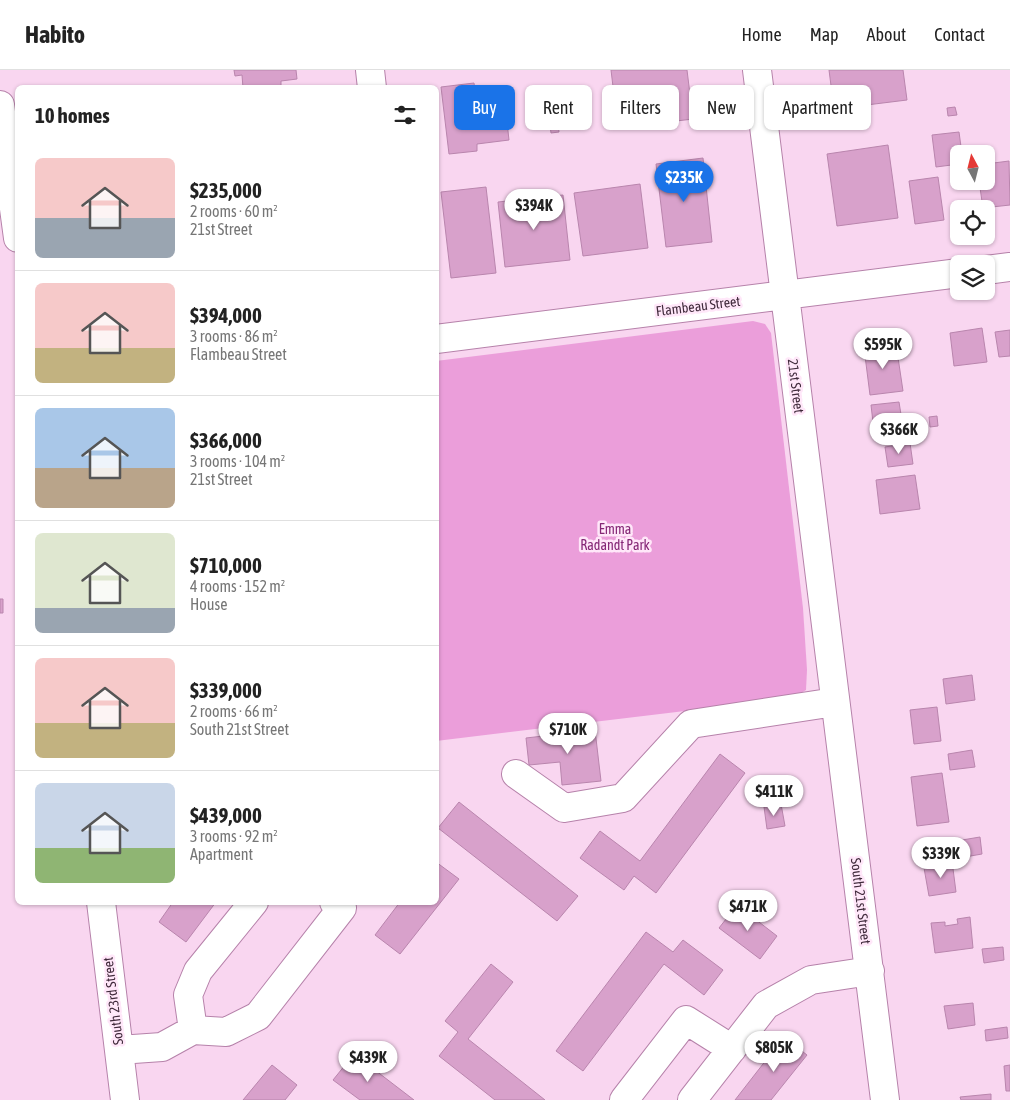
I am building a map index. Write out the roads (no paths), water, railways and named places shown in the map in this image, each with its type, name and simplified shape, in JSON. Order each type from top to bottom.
[{"type":"street","points":[[370,70],[372,85]]},
{"type":"street","name":"21st Street","points":[[757,70],[836,702]]},
{"type":"street","points":[[0,105],[2,150],[15,222]]},
{"type":"street","points":[[995,269],[1010,267]]},
{"type":"street","name":"Flambeau Street","points":[[439,338],[950,274]]},
{"type":"street","points":[[516,774],[564,808],[623,798],[691,724],[836,702]]},
{"type":"street","name":"South 21st Street","points":[[836,702],[886,1100]]},
{"type":"street","name":"South 23rd Street","points":[[101,905],[125,1100]]},
{"type":"street","points":[[193,1030],[188,996],[198,971],[252,905]]},
{"type":"street","points":[[119,1050],[162,1048],[193,1030],[226,1032],[258,1016],[342,908],[338,905]]},
{"type":"street","points":[[692,1100],[766,1005],[811,980],[870,971]]},
{"type":"street","points":[[624,1100],[686,1020],[732,1049]]},
{"type":"park label","name":"Emma Radandt Park","points":[[615,538]]}]
